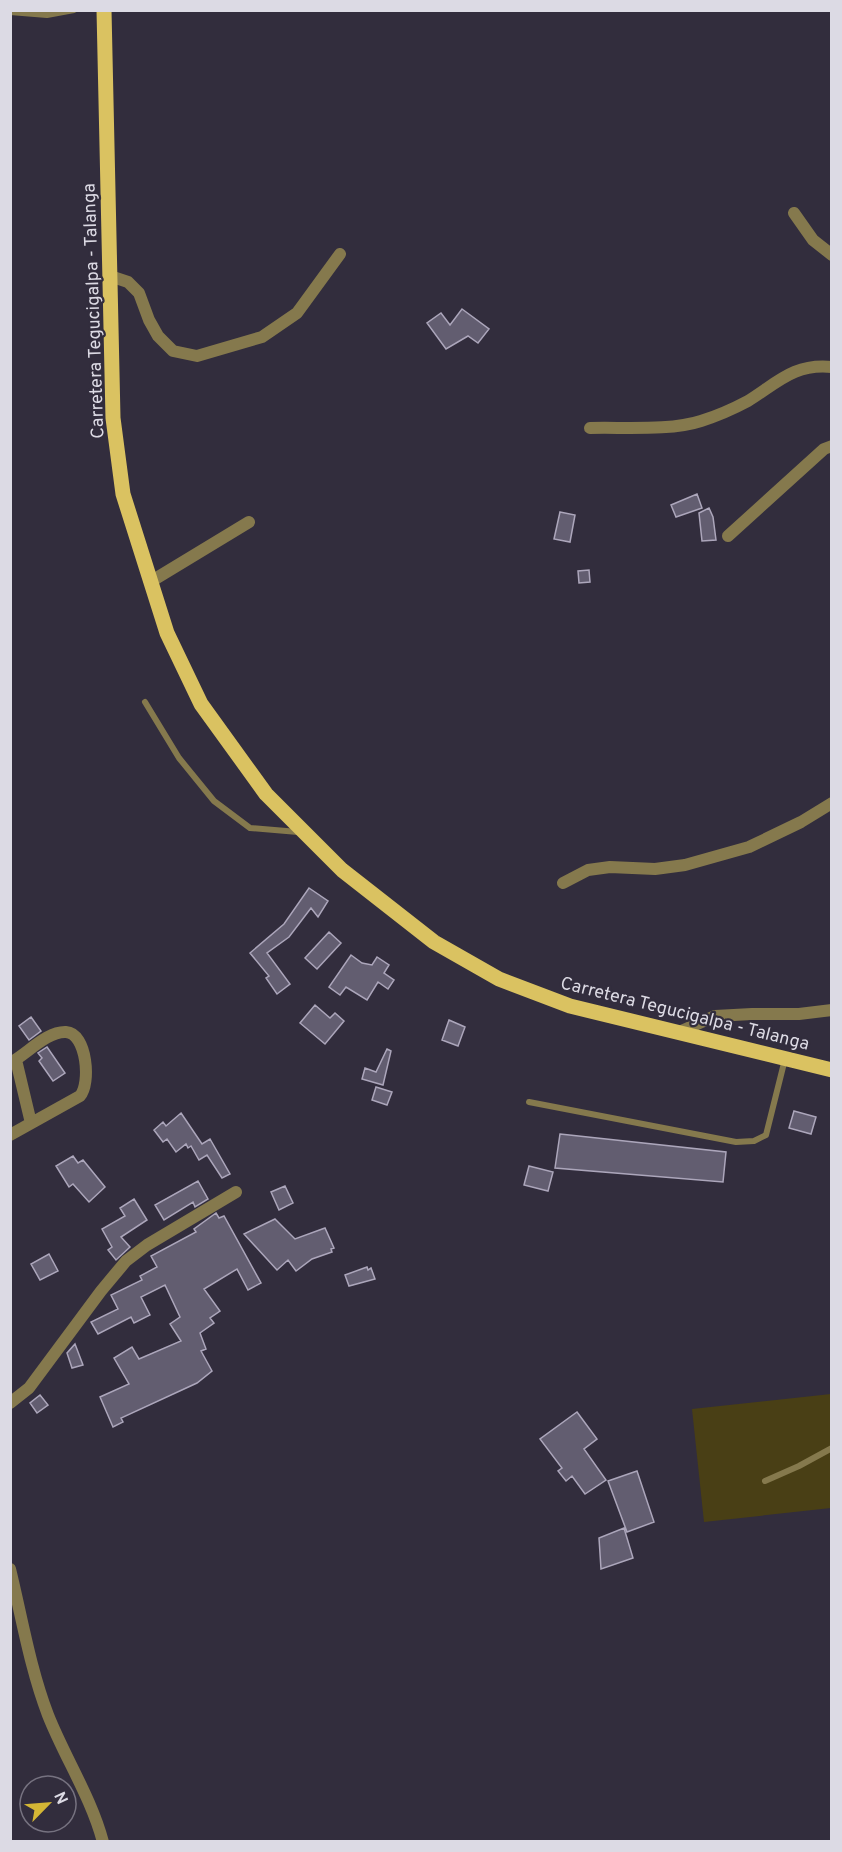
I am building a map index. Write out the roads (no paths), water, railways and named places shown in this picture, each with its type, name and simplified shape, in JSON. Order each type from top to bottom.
[{"type":"main road","name":"Carretera Tegucigalpa - Talanga","points":[[104,10],[113,418],[123,494],[167,633],[201,704],[266,794],[342,870],[434,942],[490,974],[570,1006],[831,1070]]},
{"type":"street","points":[[794,213],[813,240],[831,255]]},
{"type":"street","points":[[110,276],[128,282],[139,293],[158,336],[173,351],[197,356],[262,337],[297,313],[340,254]]},
{"type":"street","points":[[590,428],[671,426],[698,422],[746,402],[785,375],[803,368],[831,367]]},
{"type":"street","points":[[728,536],[824,449],[831,446]]},
{"type":"street","points":[[150,582],[249,522]]},
{"type":"street","points":[[563,883],[588,870],[610,867],[656,869],[685,866],[749,847],[801,822],[831,803]]},
{"type":"street","points":[[677,1034],[715,1016],[831,1011]]},
{"type":"street","points":[[10,1135],[80,1096],[84,1091],[86,1077],[84,1055],[75,1035],[64,1032],[49,1037],[13,1062],[31,1123]]},
{"type":"street","points":[[10,1403],[16,1401],[29,1388],[126,1261],[147,1245],[236,1192]]},
{"type":"street","points":[[10,1569],[35,1677],[62,1746],[98,1822],[103,1842]]},
{"type":"lane","points":[[10,12],[47,15],[74,10]]},
{"type":"lane","points":[[145,702],[179,758],[214,801],[250,828],[305,832]]},
{"type":"lane","points":[[529,1102],[736,1142],[754,1141],[766,1135],[785,1059]]},
{"type":"lane","points":[[765,1481],[831,1448]]}]
